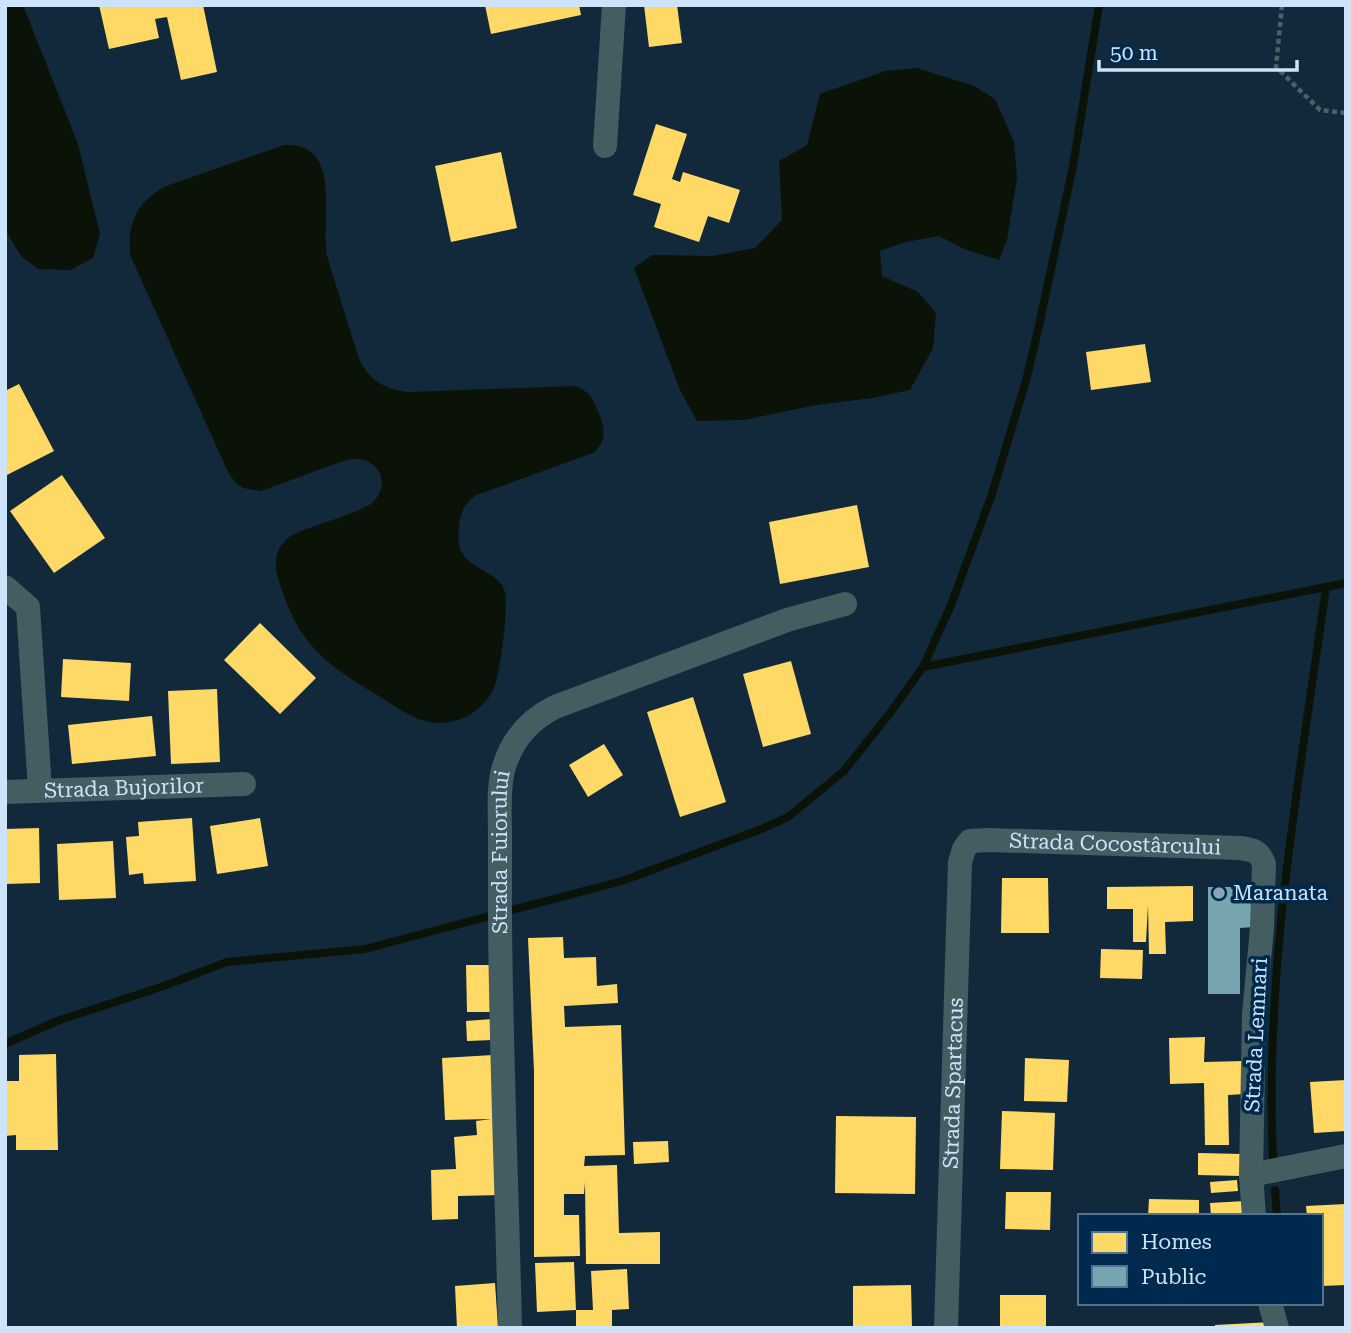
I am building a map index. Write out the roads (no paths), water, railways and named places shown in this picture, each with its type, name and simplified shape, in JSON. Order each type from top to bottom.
[{"type":"street","points":[[605,146],[614,5]]},
{"type":"street","points":[[5,587],[28,607],[40,790]]},
{"type":"street","name":"Strada Fuiorului","points":[[510,1328],[499,810],[501,779],[516,740],[536,718],[555,707],[775,624],[845,604]]},
{"type":"street","name":"Strada Bujorilor","points":[[5,792],[244,784]]},
{"type":"street","name":"Strada Cocostârcului","points":[[970,841],[1240,848],[1252,849],[1260,854]]},
{"type":"street","name":"Strada Spartacus","points":[[946,1328],[960,862],[970,841]]},
{"type":"street","name":"Strada Lemnari","points":[[1254,1214],[1251,1175],[1254,1014],[1262,928],[1264,864],[1260,854]]},
{"type":"street","points":[[1251,1175],[1346,1156]]},
{"type":"street","points":[[1271,1305],[1277,1328]]},
{"type":"waterway","points":[[5,1044],[57,1021],[227,962],[365,949],[622,881],[788,817],[844,771],[923,667],[951,605],[992,494],[1027,377],[1040,321],[1073,166],[1099,5]]},
{"type":"waterway","points":[[923,667],[1346,583]]},
{"type":"waterway","points":[[1273,1158],[1272,1086],[1279,943],[1295,800],[1326,587]]},
{"type":"waterway","points":[[1275,1190],[1277,1214]]},
{"type":"place","name":"Maranata","points":[[1219,893]]}]
